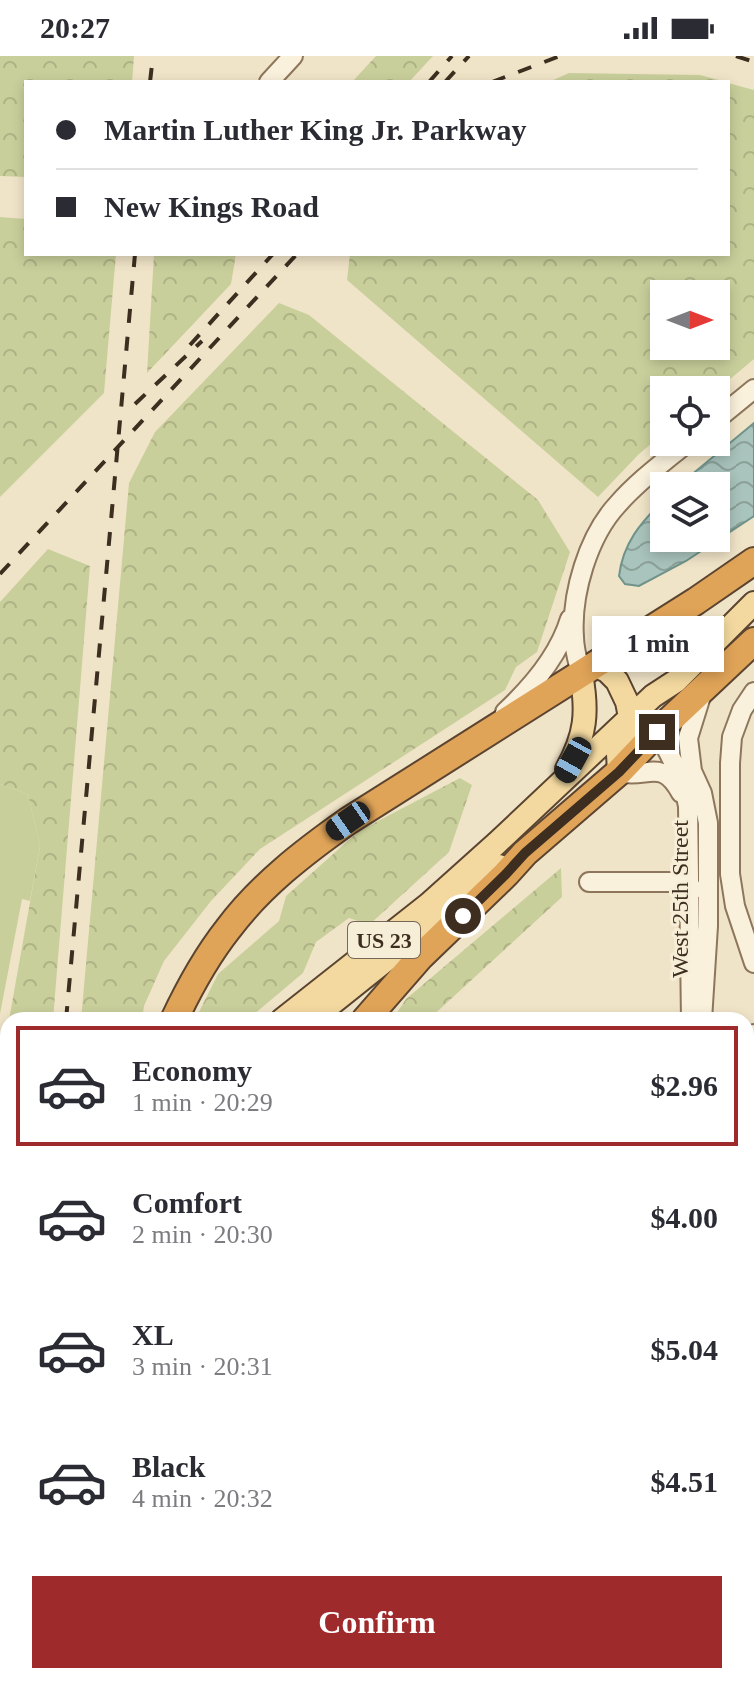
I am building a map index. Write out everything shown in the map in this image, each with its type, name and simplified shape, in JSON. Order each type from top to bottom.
[{"type":"highway","points":[[178,1012],[196,977],[229,927],[276,877],[306,851],[754,561]]},
{"type":"highway","points":[[372,1012],[420,957],[525,853],[619,772],[754,641]]},
{"type":"main road","name":"US 23","points":[[311,1012],[653,696],[676,681],[754,603]]},
{"type":"main road","points":[[559,784],[573,760],[584,729],[588,669],[607,671],[617,681],[627,702],[630,717],[618,754],[619,772]]},
{"type":"main road","points":[[657,732],[661,711],[676,681]]},
{"type":"main road","name":"US 23","points":[[311,1012],[410,941],[503,863],[525,853]]},
{"type":"street","points":[[271,80],[293,56]]},
{"type":"street","points":[[730,409],[754,389]]},
{"type":"street","points":[[472,742],[515,703],[555,653],[567,627],[596,533],[615,506],[671,456]]},
{"type":"street","points":[[577,593],[574,640],[588,669]]},
{"type":"street","name":"West 25th Street","points":[[703,1012],[708,926],[708,823],[702,793],[692,771],[688,738],[704,687]]},
{"type":"street","points":[[754,692],[742,710],[732,737],[730,874],[735,906],[754,963]]},
{"type":"street","name":"West 25th Street","points":[[657,732],[685,788],[688,806],[691,1012]]},
{"type":"street","points":[[619,772],[626,774],[649,770],[664,773],[676,782],[688,806]]},
{"type":"street","points":[[589,882],[688,882],[698,898],[708,926]]},
{"type":"green space","points":[[0,56],[134,56],[132,80],[24,80],[24,177],[0,176]]},
{"type":"green space","points":[[376,56],[433,56],[411,80],[354,80]]},
{"type":"green space","points":[[569,73],[700,75],[719,80],[553,80]]},
{"type":"green space","points":[[730,84],[754,90],[754,359],[730,379],[730,376],[650,376],[650,445],[598,497],[347,280],[350,256],[730,256]]},
{"type":"green space","points":[[0,217],[24,219],[24,256],[116,256],[104,393],[0,497]]},
{"type":"green space","points":[[154,256],[236,256],[231,284],[147,373]]},
{"type":"green space","points":[[279,303],[309,315],[538,500],[570,552],[537,652],[516,667],[505,690],[260,849],[211,901],[164,961],[143,1012],[82,1012],[129,483],[155,432]]},
{"type":"green space","points":[[48,549],[90,566],[54,1012],[10,1012],[40,846],[28,794],[0,784],[0,602]]},
{"type":"green space","points":[[460,778],[472,785],[449,852],[369,925],[349,918],[316,942],[303,973],[257,1012],[199,1012],[218,974],[279,921],[286,896],[359,831]]},
{"type":"green space","points":[[0,784],[28,794],[40,846],[30,901],[22,899],[0,1012]]},
{"type":"green space","points":[[561,868],[562,897],[437,1012],[397,1012],[406,999]]},
{"type":"water","points":[[754,423],[754,516],[730,532],[730,472],[695,472],[714,456],[730,456],[730,443]]},
{"type":"water","points":[[650,515],[650,552],[700,552],[639,586],[625,584],[619,576],[621,564],[629,543]]},
{"type":"railway","points":[[150,80],[153,56]]},
{"type":"railway","points":[[431,80],[452,56]]},
{"type":"railway","points":[[447,80],[469,56]]},
{"type":"railway","points":[[497,80],[560,56]]},
{"type":"railway","points":[[736,56],[754,62]]},
{"type":"railway","points":[[67,1012],[135,256]]},
{"type":"railway","points":[[190,345],[271,256]]},
{"type":"railway","points":[[0,574],[295,256]]},
{"type":"railway","points":[[135,404],[202,341]]},
{"type":"route","points":[[463,916],[525,853],[619,772],[657,732]]}]
